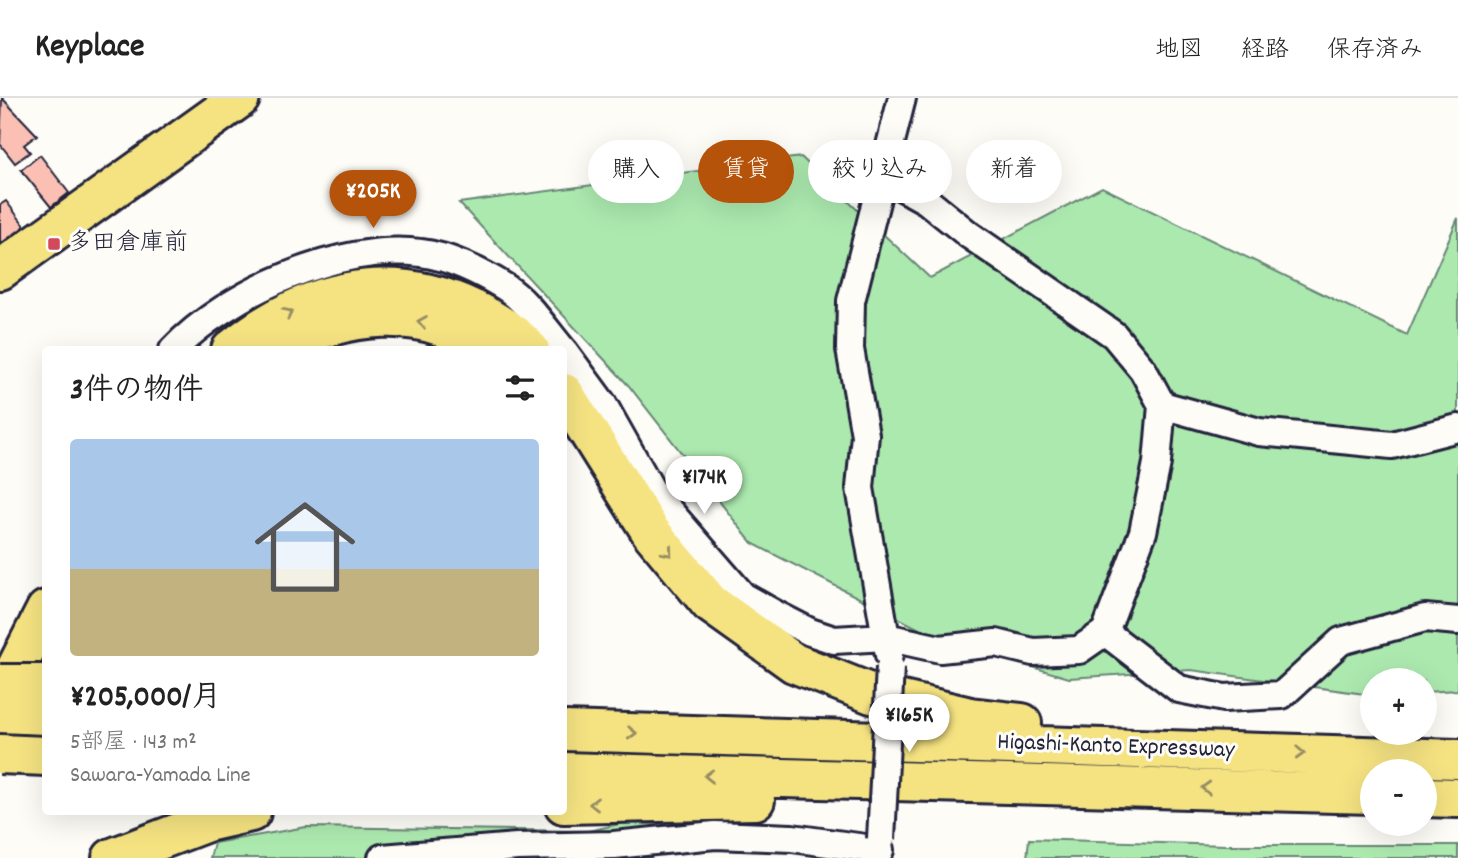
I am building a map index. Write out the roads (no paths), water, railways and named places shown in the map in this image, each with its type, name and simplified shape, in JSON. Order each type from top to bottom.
[{"type":"main road","points":[[0,270],[240,98]]},
{"type":"main road","points":[[236,346],[257,328],[303,305],[355,288],[406,289],[447,298],[489,318],[525,346]]},
{"type":"main road","points":[[280,346],[314,328],[361,318],[398,318],[442,325],[477,346]]},
{"type":"main road","points":[[567,398],[651,532],[710,603],[794,663],[872,694],[970,717],[1256,751]]},
{"type":"main road","points":[[0,700],[42,618]]},
{"type":"main road","points":[[0,770],[42,676]]},
{"type":"main road","points":[[0,684],[42,684]]},
{"type":"main road","points":[[0,713],[42,715]]},
{"type":"main road","name":"Higashi-Kanto Expressway","points":[[567,731],[1458,759]]},
{"type":"main road","points":[[0,754],[42,756]]},
{"type":"main road","name":"Higashi-Kanto Expressway","points":[[567,772],[1360,794]]},
{"type":"main road","points":[[567,804],[666,804],[1127,786]]},
{"type":"main road","points":[[1437,797],[1458,798]]},
{"type":"main road","points":[[112,858],[207,822],[238,815]]},
{"type":"street","points":[[891,140],[902,98]]},
{"type":"street","points":[[382,858],[517,847],[614,845],[715,835],[792,838],[880,849],[890,667],[860,488],[865,435],[850,349],[852,301],[876,203]]},
{"type":"street","points":[[567,355],[603,404],[652,491],[743,596],[810,632],[834,640],[886,637],[940,649],[996,643],[1032,652],[1079,650],[1105,632],[1143,532],[1157,463],[1162,405],[1143,370],[1114,335],[968,234],[929,203]]},
{"type":"street","points":[[177,346],[208,317],[242,295],[290,275],[375,253],[421,253],[472,270],[507,289],[559,346]]},
{"type":"street","points":[[1162,405],[1259,432],[1392,445],[1458,428]]},
{"type":"street","points":[[1105,632],[1179,689],[1224,698],[1282,695],[1341,641],[1425,618],[1458,621]]},
{"type":"place","name":"多田倉庫前","points":[[54,244]]}]
